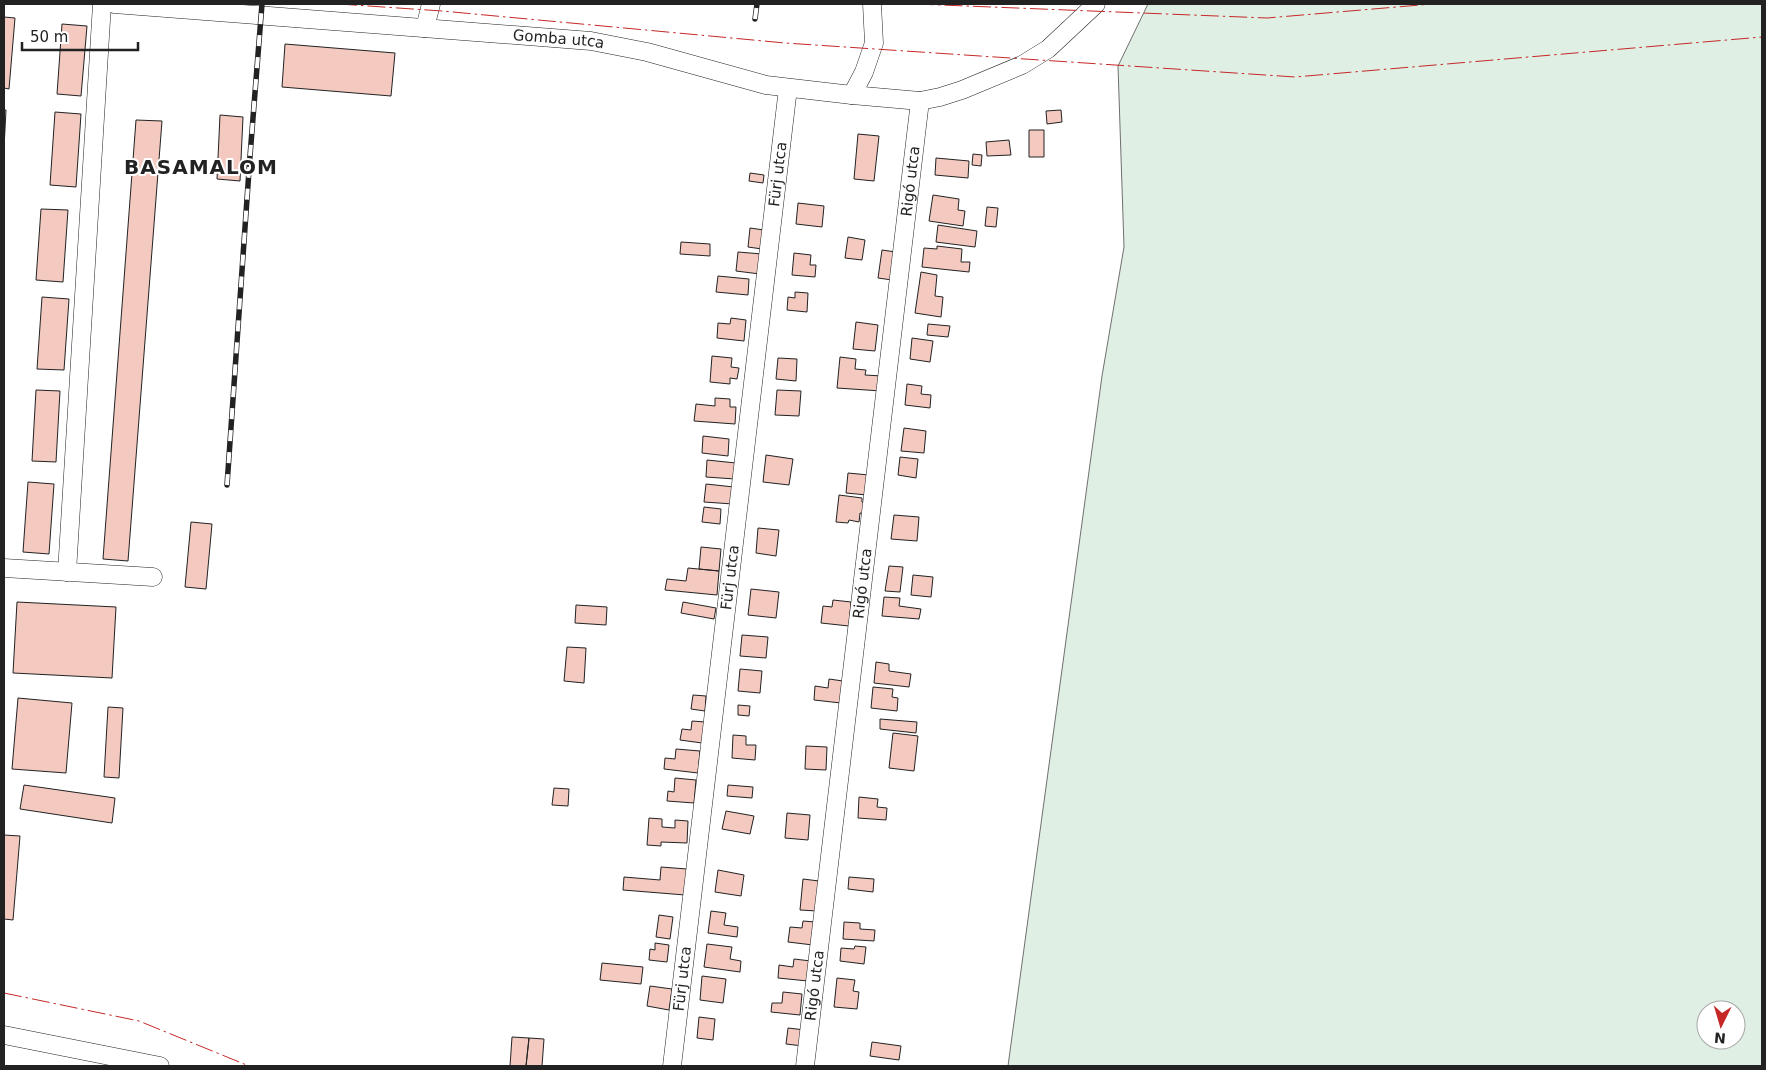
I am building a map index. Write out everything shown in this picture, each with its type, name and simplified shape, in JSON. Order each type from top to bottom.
[{"type":"street","points":[[67,572],[102,4]]},
{"type":"street","name":"Gomba utca","points":[[114,4],[206,8],[591,41],[647,52],[748,81],[788,88],[920,100],[940,97],[962,90],[1022,65],[1048,48],[1096,4]]},
{"type":"street","points":[[425,28],[431,4]]},
{"type":"street","points":[[852,95],[864,72],[874,43],[872,4]]},
{"type":"street","name":"Fürj utca","points":[[672,1066],[788,88]]},
{"type":"street","name":"Rigó utca","points":[[805,1066],[920,100]]},
{"type":"street","points":[[4,568],[153,577]]},
{"type":"street","points":[[4,1035],[160,1066]]},
{"type":"green space","points":[[1148,4],[1762,4],[1762,1066],[1008,1066],[1102,376],[1124,247],[1118,66]]},
{"type":"building","points":[[4,17],[15,18],[9,89],[4,88]]},
{"type":"building","points":[[62,24],[87,26],[81,96],[57,94]]},
{"type":"building","points":[[285,44],[395,53],[391,96],[282,87]]},
{"type":"building","points":[[4,110],[6,110],[4,148]]},
{"type":"building","points":[[1061,110],[1062,122],[1047,124],[1046,111]]},
{"type":"building","points":[[55,112],[81,114],[76,187],[50,185]]},
{"type":"building","points":[[220,115],[243,117],[240,181],[217,179]]},
{"type":"building","points":[[136,120],[162,121],[128,561],[103,559]]},
{"type":"building","points":[[1029,130],[1044,130],[1044,157],[1029,157]]},
{"type":"building","points":[[858,134],[879,136],[874,181],[854,179]]},
{"type":"building","points":[[1009,140],[1011,155],[987,156],[986,142]]},
{"type":"building","points":[[973,154],[982,155],[981,166],[972,165]]},
{"type":"building","points":[[936,158],[969,161],[968,178],[935,175]]},
{"type":"building","points":[[750,173],[764,175],[763,183],[749,181]]},
{"type":"building","points":[[933,195],[959,199],[958,210],[965,211],[963,226],[929,221]]},
{"type":"building","points":[[798,203],[824,206],[822,227],[796,224]]},
{"type":"building","points":[[987,207],[998,208],[996,227],[985,226]]},
{"type":"building","points":[[41,209],[68,210],[63,282],[36,280]]},
{"type":"building","points":[[938,225],[977,231],[975,247],[936,242]]},
{"type":"building","points":[[750,228],[764,230],[762,249],[748,247]]},
{"type":"building","points":[[848,237],[865,240],[862,260],[845,258]]},
{"type":"building","points":[[681,242],[710,244],[710,256],[680,254]]},
{"type":"building","points":[[937,246],[962,249],[961,262],[970,262],[969,272],[922,267],[924,248],[937,249]]},
{"type":"building","points":[[882,250],[896,252],[892,280],[878,278]]},
{"type":"building","points":[[738,252],[762,254],[760,274],[736,271]]},
{"type":"building","points":[[794,253],[811,255],[810,265],[816,265],[815,277],[792,275]]},
{"type":"building","points":[[921,272],[937,275],[935,296],[943,297],[941,317],[915,313]]},
{"type":"building","points":[[718,276],[749,279],[748,295],[716,292]]},
{"type":"building","points":[[795,292],[808,293],[807,312],[787,310],[788,297],[795,298]]},
{"type":"building","points":[[42,297],[69,299],[64,370],[37,369]]},
{"type":"building","points":[[731,318],[746,320],[744,341],[717,338],[718,323],[730,324]]},
{"type":"building","points":[[856,322],[878,325],[875,351],[853,349]]},
{"type":"building","points":[[928,324],[950,326],[948,337],[927,335]]},
{"type":"building","points":[[912,338],[933,341],[930,362],[910,359]]},
{"type":"building","points":[[712,356],[732,358],[731,367],[739,368],[737,379],[730,378],[730,384],[710,382]]},
{"type":"building","points":[[840,357],[856,359],[855,369],[866,370],[865,375],[882,376],[881,391],[837,388]]},
{"type":"building","points":[[778,358],[797,359],[796,381],[776,379]]},
{"type":"building","points":[[907,384],[922,386],[921,394],[931,395],[930,408],[905,405]]},
{"type":"building","points":[[36,390],[60,391],[56,462],[32,461]]},
{"type":"building","points":[[777,390],[801,391],[799,416],[775,415]]},
{"type":"building","points":[[715,398],[730,399],[730,407],[736,407],[735,424],[694,421],[696,404],[715,406]]},
{"type":"building","points":[[904,428],[926,431],[924,453],[901,451]]},
{"type":"building","points":[[703,436],[729,439],[728,456],[702,453]]},
{"type":"building","points":[[766,455],[793,459],[789,485],[763,482]]},
{"type":"building","points":[[900,457],[918,459],[916,478],[898,475]]},
{"type":"building","points":[[707,460],[736,463],[735,479],[706,477]]},
{"type":"building","points":[[848,473],[869,475],[867,495],[846,493]]},
{"type":"building","points":[[28,482],[54,484],[49,554],[23,552]]},
{"type":"building","points":[[706,484],[734,487],[733,504],[704,502]]},
{"type":"building","points":[[839,495],[862,498],[862,502],[866,503],[864,514],[860,513],[859,522],[849,520],[848,523],[836,522]]},
{"type":"building","points":[[704,507],[721,509],[720,524],[702,522]]},
{"type":"building","points":[[894,515],[919,517],[917,541],[891,539]]},
{"type":"building","points":[[191,522],[212,524],[206,589],[185,587]]},
{"type":"building","points":[[758,528],[779,530],[776,556],[756,553]]},
{"type":"building","points":[[701,547],[721,549],[719,571],[699,569]]},
{"type":"building","points":[[889,566],[903,567],[900,592],[885,591]]},
{"type":"building","points":[[688,568],[719,571],[717,595],[665,590],[667,579],[686,581]]},
{"type":"building","points":[[913,575],[933,577],[931,597],[911,595]]},
{"type":"building","points":[[751,589],[779,592],[776,618],[748,615]]},
{"type":"building","points":[[884,597],[900,598],[899,606],[921,609],[919,619],[882,616]]},
{"type":"building","points":[[833,600],[851,602],[849,626],[821,623],[823,606],[832,607]]},
{"type":"building","points":[[17,602],[116,607],[112,678],[13,673]]},
{"type":"building","points":[[683,602],[716,608],[714,619],[681,613]]},
{"type":"building","points":[[576,605],[607,607],[606,625],[575,623]]},
{"type":"building","points":[[742,635],[768,637],[766,658],[740,656]]},
{"type":"building","points":[[567,647],[586,648],[584,683],[564,681]]},
{"type":"building","points":[[876,662],[889,664],[889,671],[911,674],[909,687],[874,683]]},
{"type":"building","points":[[740,669],[762,671],[760,693],[738,691]]},
{"type":"building","points":[[829,679],[843,681],[841,703],[814,700],[815,686],[828,688]]},
{"type":"building","points":[[873,687],[893,689],[892,697],[898,698],[897,711],[871,708]]},
{"type":"building","points":[[693,695],[706,696],[705,711],[691,709]]},
{"type":"building","points":[[18,698],[72,703],[66,773],[12,769]]},
{"type":"building","points":[[738,705],[750,706],[749,716],[738,715]]},
{"type":"building","points":[[108,707],[123,708],[119,778],[104,777]]},
{"type":"building","points":[[880,719],[917,722],[916,733],[880,729]]},
{"type":"building","points":[[692,721],[705,722],[702,743],[680,740],[682,729],[691,730]]},
{"type":"building","points":[[893,733],[918,736],[914,771],[889,768]]},
{"type":"building","points":[[733,735],[746,736],[746,745],[756,745],[755,760],[732,758]]},
{"type":"building","points":[[806,746],[827,747],[826,770],[805,769]]},
{"type":"building","points":[[676,749],[700,751],[698,773],[664,769],[665,758],[675,759]]},
{"type":"building","points":[[675,778],[696,780],[694,803],[667,801],[668,791],[674,792]]},
{"type":"building","points":[[24,785],[115,798],[112,823],[20,809]]},
{"type":"building","points":[[728,785],[753,787],[752,798],[727,796]]},
{"type":"building","points":[[554,788],[569,789],[568,806],[552,805]]},
{"type":"building","points":[[859,797],[878,799],[877,807],[887,808],[886,820],[858,818]]},
{"type":"building","points":[[726,811],[754,816],[750,834],[722,829]]},
{"type":"building","points":[[787,813],[810,815],[808,840],[785,838]]},
{"type":"building","points":[[649,818],[662,819],[662,827],[675,828],[675,820],[688,821],[687,843],[661,842],[661,846],[647,845]]},
{"type":"building","points":[[4,835],[20,836],[13,920],[4,919]]},
{"type":"building","points":[[661,867],[687,869],[685,895],[623,890],[624,877],[660,880]]},
{"type":"building","points":[[718,870],[744,875],[741,896],[715,892]]},
{"type":"building","points":[[849,877],[874,879],[873,892],[848,889]]},
{"type":"building","points":[[803,879],[819,881],[817,911],[800,910]]},
{"type":"building","points":[[711,911],[726,913],[724,925],[738,927],[737,937],[708,933]]},
{"type":"building","points":[[659,915],[673,917],[670,939],[656,937]]},
{"type":"building","points":[[803,921],[815,922],[813,945],[788,942],[790,927],[802,928]]},
{"type":"building","points":[[844,922],[860,923],[860,929],[875,930],[874,941],[843,939]]},
{"type":"building","points":[[655,943],[669,945],[667,962],[649,960],[650,949],[655,950]]},
{"type":"building","points":[[707,944],[732,947],[730,959],[741,961],[740,972],[704,967]]},
{"type":"building","points":[[855,946],[866,947],[864,964],[840,961],[841,948],[854,949]]},
{"type":"building","points":[[794,959],[811,961],[808,981],[778,978],[779,965],[793,967]]},
{"type":"building","points":[[602,963],[643,967],[641,984],[600,980]]},
{"type":"building","points":[[702,976],[726,979],[723,1003],[700,1000]]},
{"type":"building","points":[[837,978],[855,980],[853,991],[859,992],[857,1009],[834,1007]]},
{"type":"building","points":[[650,986],[672,989],[669,1010],[647,1006]]},
{"type":"building","points":[[783,992],[802,994],[800,1015],[771,1012],[772,1003],[782,1003]]},
{"type":"building","points":[[699,1017],[715,1019],[713,1040],[697,1038]]},
{"type":"building","points":[[788,1028],[805,1030],[803,1046],[786,1044]]},
{"type":"building","points":[[512,1037],[529,1038],[526,1066],[510,1066]]},
{"type":"building","points":[[529,1038],[544,1039],[542,1066],[526,1066]]},
{"type":"building","points":[[872,1042],[901,1046],[899,1060],[870,1056]]},
{"type":"railway","points":[[227,485],[262,4]]},
{"type":"railway","points":[[755,19],[757,4]]},
{"type":"power","points":[[339,4],[442,11],[785,43],[1295,77],[1762,37]]},
{"type":"power","points":[[916,4],[1267,18],[1432,4]]},
{"type":"power","points":[[4,993],[139,1021],[249,1066]]},
{"type":"district","name":"BASAMALOM","points":[[201,167]]}]
